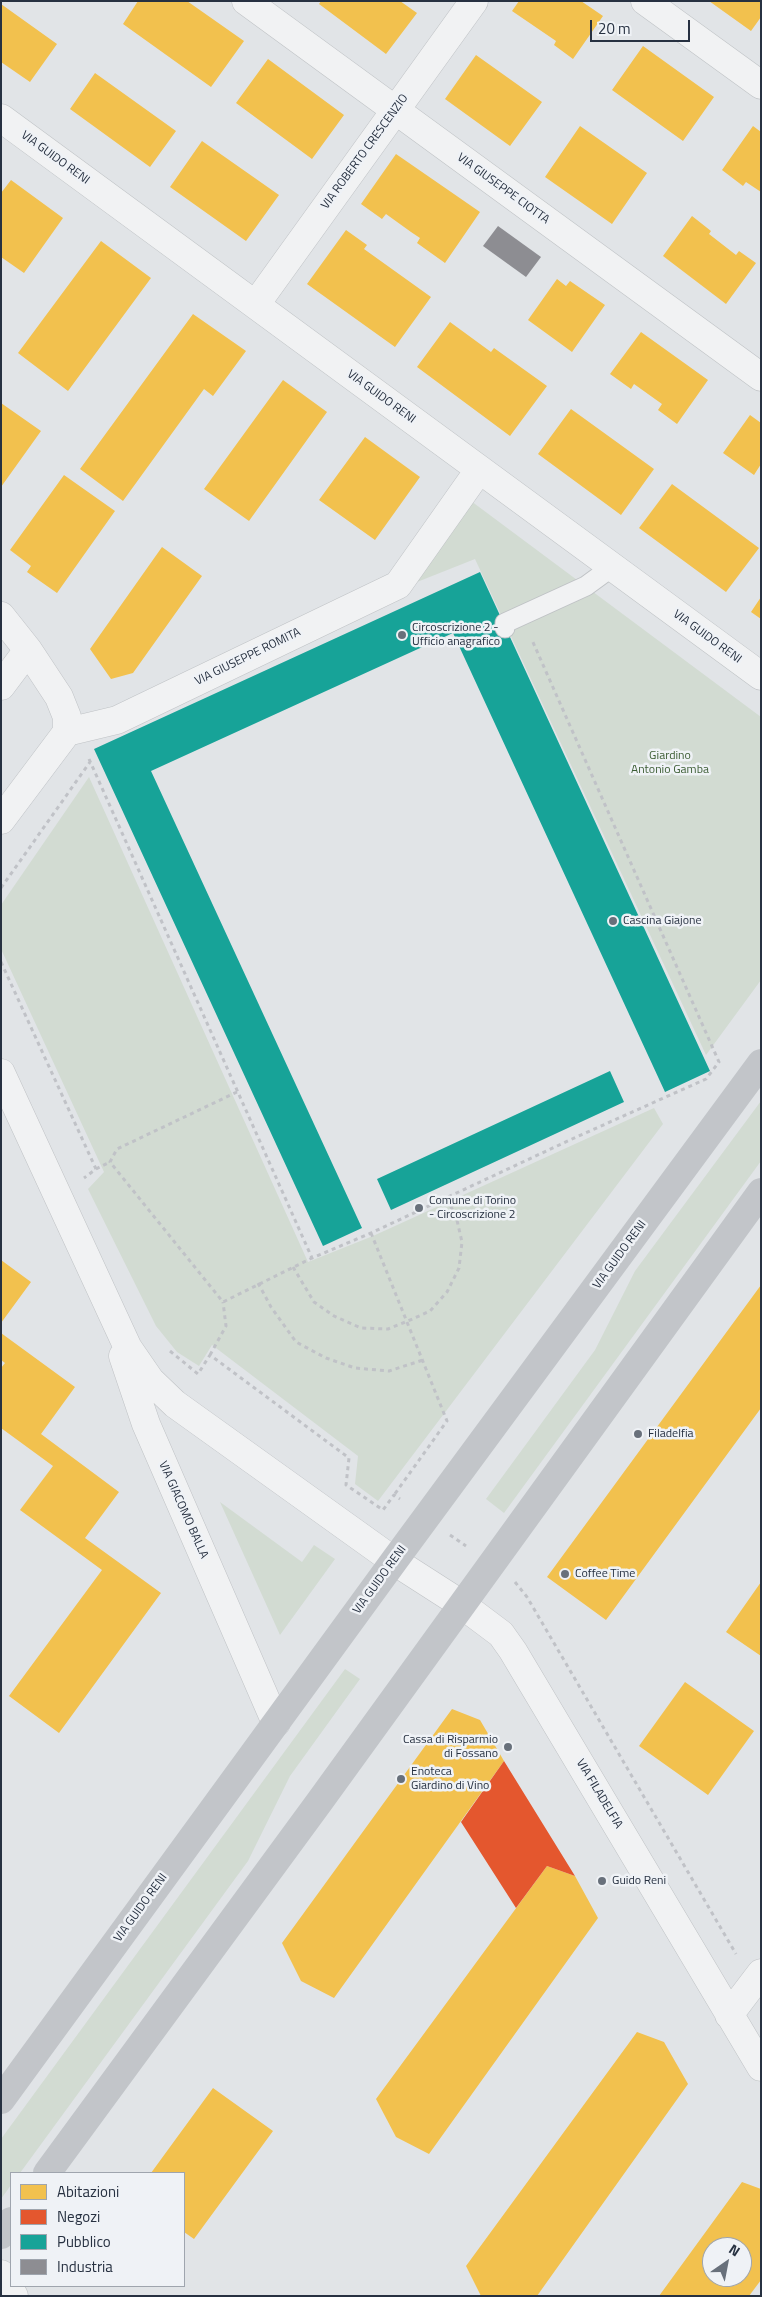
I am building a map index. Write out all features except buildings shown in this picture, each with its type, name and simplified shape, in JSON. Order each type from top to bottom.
[{"type":"main road","name":"VIA GUIDO RENI","points":[[1,2100],[394,1561],[761,1063]]},
{"type":"main road","points":[[47,2172],[314,1809],[460,1604],[761,1192]]},
{"type":"main road","points":[[1,2235],[10,2222]]},
{"type":"street","name":"VIA GIUSEPPE CIOTTA","points":[[246,1],[761,376]]},
{"type":"street","name":"VIA ROBERTO CRESCENZIO","points":[[256,304],[474,1]]},
{"type":"street","points":[[646,1],[761,85]]},
{"type":"street","name":"VIA GUIDO RENI","points":[[1,118],[761,676]]},
{"type":"street","name":"VIA GIUSEPPE ROMITA","points":[[67,732],[116,720],[398,585],[479,470]]},
{"type":"street","points":[[1,616],[28,650],[60,697],[67,717],[67,732],[1,820]]},
{"type":"street","points":[[1,686],[28,650]]},
{"type":"street","name":"VIA GIACOMO BALLA","points":[[1,1072],[128,1348],[150,1380],[174,1404],[394,1561]]},
{"type":"street","name":"VIA GIACOMO BALLA","points":[[1,1094],[20,1115]]},
{"type":"street","name":"VIA GIACOMO BALLA","points":[[102,1293],[146,1424],[276,1723]]},
{"type":"street","name":"VIA FILADELFIA","points":[[394,1561],[460,1604],[501,1634],[513,1651],[761,2067]]},
{"type":"street","points":[[729,2015],[757,1978]]},
{"type":"street","points":[[1,2274],[14,2296]]},
{"type":"lane","points":[[505,628],[505,623],[586,586],[612,568]]},
{"type":"path","points":[[223,1302],[258,1283],[312,1258],[371,1234],[706,1079],[719,1062],[521,616]]},
{"type":"path","points":[[87,754],[312,1258]]},
{"type":"path","points":[[1,888],[90,761]]},
{"type":"path","points":[[1,962],[96,1169]]},
{"type":"path","points":[[79,1182],[96,1169],[110,1162],[117,1149],[237,1092]]},
{"type":"path","points":[[110,1162],[223,1302],[226,1326],[198,1374],[169,1350]]},
{"type":"path","points":[[293,1267],[314,1302],[334,1316],[361,1328],[388,1329],[408,1321],[430,1311],[448,1292],[459,1268],[462,1242],[456,1216],[446,1198]]},
{"type":"path","points":[[210,1354],[349,1458],[346,1485],[383,1510],[447,1421],[408,1321],[371,1234]]},
{"type":"path","points":[[258,1283],[271,1307],[296,1342],[326,1358],[355,1368],[389,1371],[423,1360]]},
{"type":"path","points":[[394,1495],[518,1584],[757,1978]]},
{"type":"green space","name":"Giardino Antonio Gamba","points":[[471,501],[761,717],[761,980],[706,1055],[475,559],[412,584]]},
{"type":"green space","points":[[89,777],[308,1262],[373,1236],[654,1108],[663,1124],[378,1501],[355,1484],[358,1456],[212,1345],[199,1366],[177,1352],[156,1326],[88,1189],[104,1172],[1,949],[1,905]]},
{"type":"green space","points":[[761,1101],[761,1161],[504,1513],[486,1499],[595,1350],[635,1271]]},
{"type":"green space","points":[[220,1502],[302,1562],[314,1545],[335,1559],[280,1635]]},
{"type":"green space","points":[[345,1669],[360,1679],[290,1776],[248,1861],[21,2172],[10,2172],[10,2186],[1,2199],[1,2139]]},
{"type":"place","name":"Circoscrizione 2 - Ufficio anagrafico","points":[[402,635]]},
{"type":"place","name":"Cascina Giajone","points":[[613,921]]},
{"type":"place","name":"Comune di Torino - Circoscrizione 2","points":[[419,1208]]},
{"type":"place","name":"Filadelfia","points":[[638,1434]]},
{"type":"place","name":"Coffee Time","points":[[565,1574]]},
{"type":"place","name":"Cassa di Risparmio di Fossano","points":[[508,1747]]},
{"type":"place","name":"Enoteca Giardino di Vino","points":[[401,1779]]},
{"type":"place","name":"Guido Reni","points":[[602,1881]]}]
